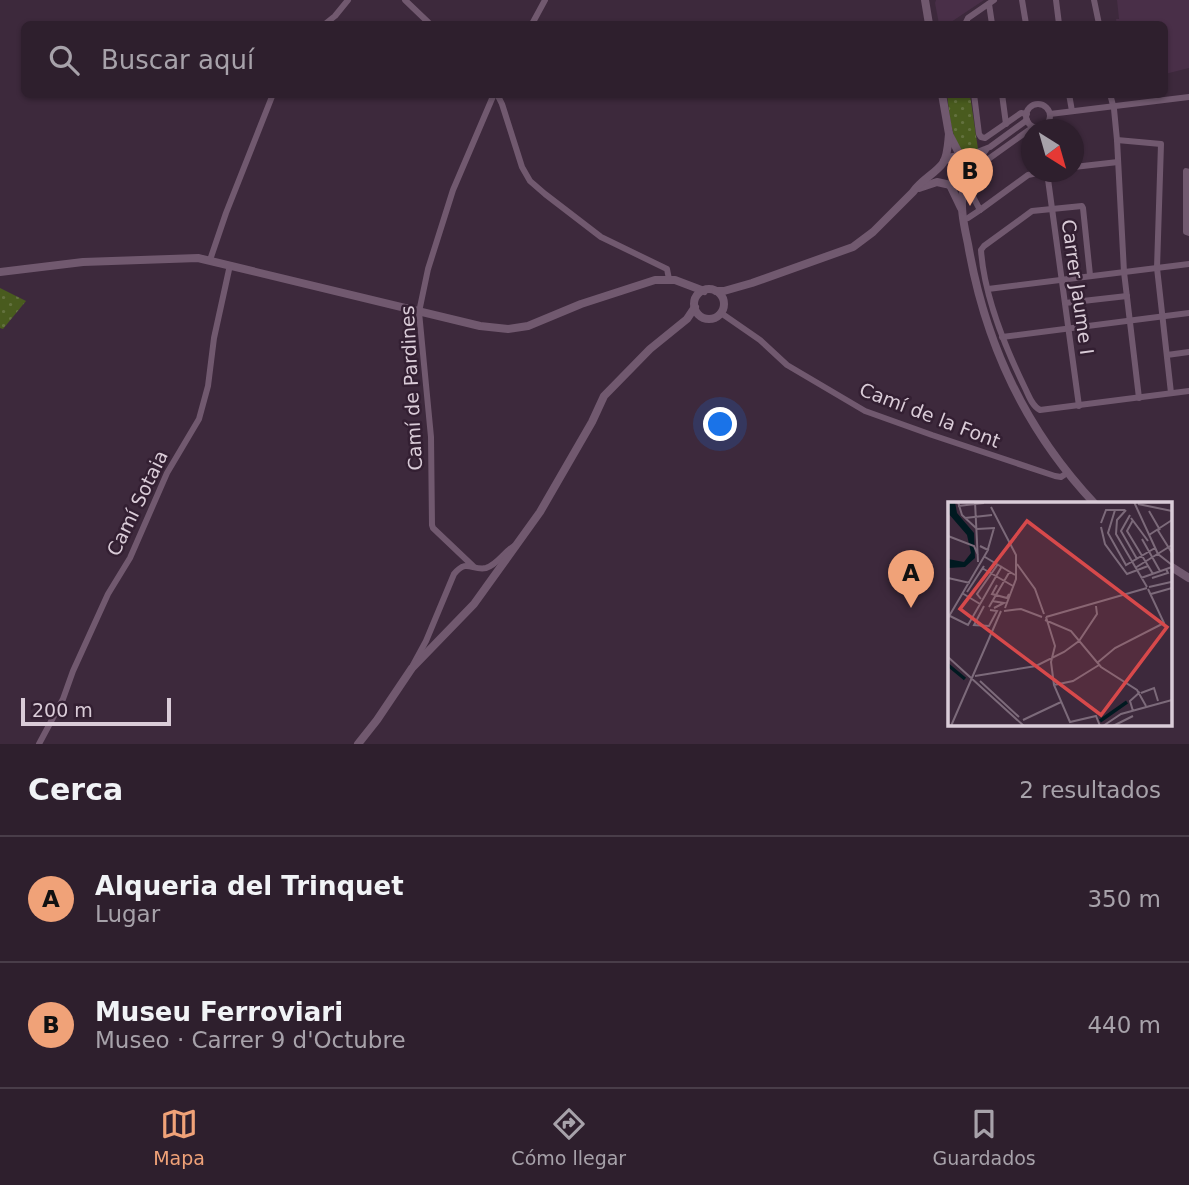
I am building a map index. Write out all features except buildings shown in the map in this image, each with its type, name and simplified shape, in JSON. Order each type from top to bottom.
[{"type":"street","points":[[329,21],[348,0]]},
{"type":"street","points":[[405,0],[427,21]]},
{"type":"street","points":[[534,21],[545,0]]},
{"type":"street","points":[[925,0],[928,21]]},
{"type":"street","points":[[1022,0],[1026,21]]},
{"type":"street","points":[[1056,0],[1059,21]]},
{"type":"street","points":[[1094,0],[1098,21]]},
{"type":"street","points":[[966,21],[992,2]]},
{"type":"street","points":[[992,2],[992,21]]},
{"type":"street","points":[[1050,114],[1189,97]]},
{"type":"street","points":[[210,260],[271,98]]},
{"type":"street","name":"Camí de Pardines","points":[[473,566],[432,525],[431,437],[419,312],[428,269],[453,190],[493,98]]},
{"type":"street","points":[[498,98],[522,167],[530,181],[601,237],[667,269],[669,279],[687,291],[699,315],[706,318]]},
{"type":"street","points":[[943,98],[949,134],[969,167],[970,174]]},
{"type":"street","points":[[975,98],[981,136],[985,138],[1021,113],[1027,117]]},
{"type":"street","points":[[1003,98],[1006,124]]},
{"type":"street","points":[[1070,98],[1072,111]]},
{"type":"street","points":[[1111,98],[1117,140],[1124,272],[1139,398]]},
{"type":"street","points":[[1049,119],[1050,114],[1045,106],[1036,101],[1029,109],[1027,117],[979,158],[964,183],[965,214],[978,293],[1011,386],[1064,475],[1093,502]]},
{"type":"street","points":[[949,134],[940,174],[949,184],[965,214]]},
{"type":"street","points":[[979,209],[969,189],[985,162],[1021,136]]},
{"type":"street","points":[[1117,140],[1161,144],[1157,268],[1171,393]]},
{"type":"street","points":[[361,740],[412,668],[474,604],[516,546],[551,496],[592,422],[601,399],[638,361],[688,319],[697,296],[710,289],[724,291],[751,283],[858,244],[951,156],[962,158],[990,147]]},
{"type":"street","points":[[1084,166],[1118,162]]},
{"type":"street","points":[[1187,171],[1186,232],[1189,233]]},
{"type":"street","points":[[965,214],[979,209],[1021,181]]},
{"type":"street","points":[[913,192],[932,183],[941,182],[955,186],[964,183]]},
{"type":"street","name":"Carrer Jaume I","points":[[1046,182],[1079,406]]},
{"type":"street","points":[[1090,275],[1083,208],[1080,205],[1032,211],[984,246],[981,252],[1002,337],[1034,406],[1040,410],[1189,391]]},
{"type":"street","points":[[0,272],[83,262],[188,258],[210,260],[419,312],[503,329],[528,326],[580,304],[647,282],[669,279],[704,291]]},
{"type":"street","points":[[988,289],[1189,264]]},
{"type":"street","name":"Camí Sotaia","points":[[39,744],[59,708],[108,594],[130,558],[167,473],[199,419],[208,386],[214,338],[230,265]]},
{"type":"street","points":[[673,331],[690,323],[713,318],[733,296],[751,283]]},
{"type":"street","points":[[716,291],[722,296],[723,309]]},
{"type":"street","points":[[1065,303],[1127,296]]},
{"type":"street","name":"Camí de la Font","points":[[723,309],[795,370],[865,411],[1005,460],[1064,475]]},
{"type":"street","points":[[1002,337],[1189,313]]},
{"type":"street","points":[[1167,355],[1189,352]]},
{"type":"street","points":[[412,668],[454,574],[464,566],[483,569],[489,567],[510,548],[516,546]]},
{"type":"street","points":[[458,570],[461,554]]},
{"type":"street","points":[[1172,567],[1189,578]]},
{"type":"shaded area","points":[[936,0],[984,0],[952,21],[938,21]]},
{"type":"shaded area","points":[[1117,0],[1189,0],[1189,68],[1168,73],[1168,21],[1116,21],[1119,19]]},
{"type":"green space","points":[[947,98],[970,98],[978,149],[967,154],[961,149],[950,119]]},
{"type":"green space","points":[[0,288],[26,301],[3,329],[0,328]]},
{"type":"place","name":"Museu Ferroviari","points":[[970,206]]},
{"type":"place","name":"Alqueria del Trinquet","points":[[911,608]]}]
